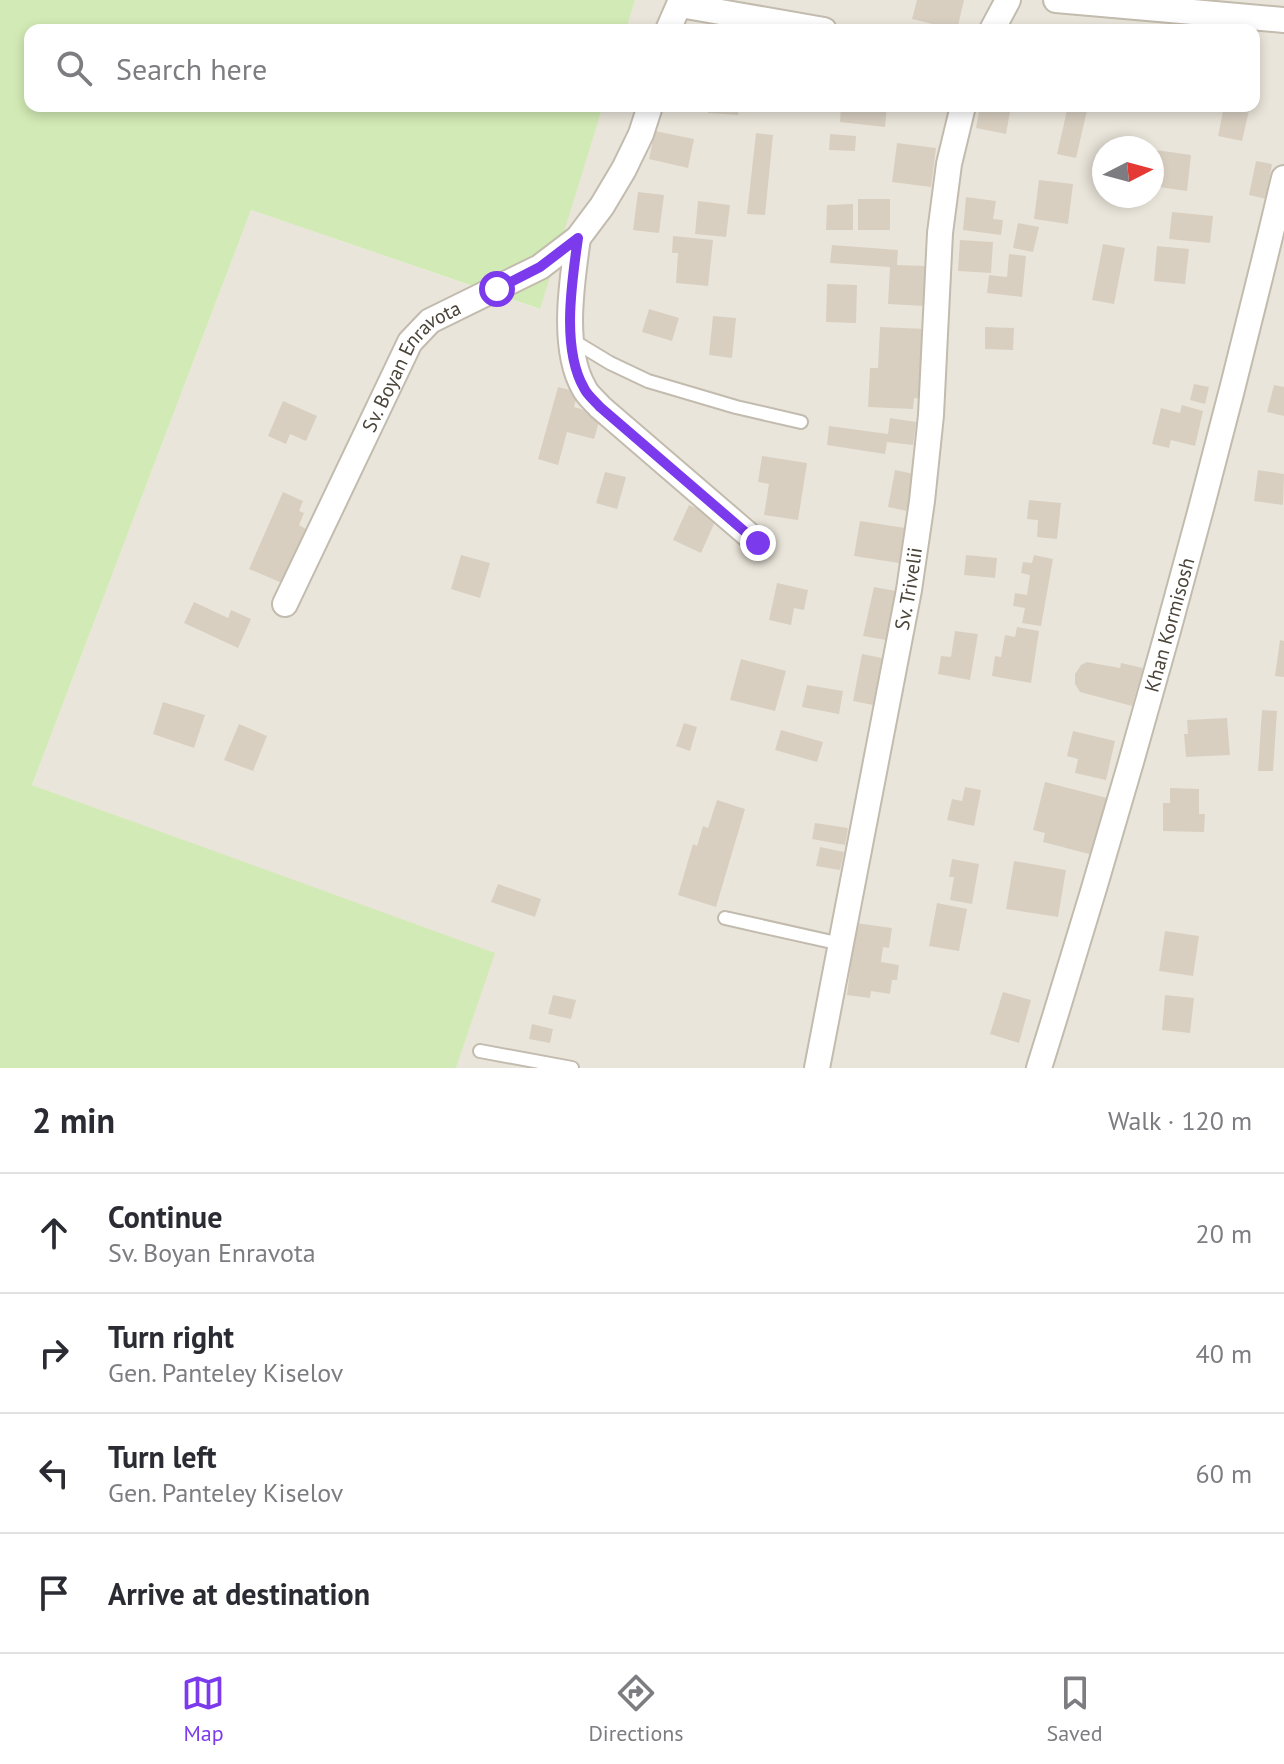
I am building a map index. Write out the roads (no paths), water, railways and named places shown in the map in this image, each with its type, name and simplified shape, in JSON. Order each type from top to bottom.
[{"type":"street","points":[[995,24],[1008,0]]},
{"type":"street","points":[[1056,0],[1284,20]]},
{"type":"street","points":[[671,24],[681,3],[792,24]]},
{"type":"street","name":"Sv. Boyan Enravota","points":[[285,604],[410,342],[430,321],[540,267],[578,238],[624,169],[648,112]]},
{"type":"street","name":"Sv. Trivelii","points":[[817,1068],[909,590],[931,415],[940,233],[949,164],[962,112]]},
{"type":"street","name":"Khan Kormisosh","points":[[1039,1068],[1120,804],[1167,636],[1284,178]]},
{"type":"street","points":[[578,238],[573,279],[572,340],[575,366],[584,389],[600,407],[758,543]]},
{"type":"lane","points":[[572,340],[648,381],[801,422]]},
{"type":"lane","points":[[725,918],[841,944]]},
{"type":"lane","points":[[480,1051],[572,1068]]}]
